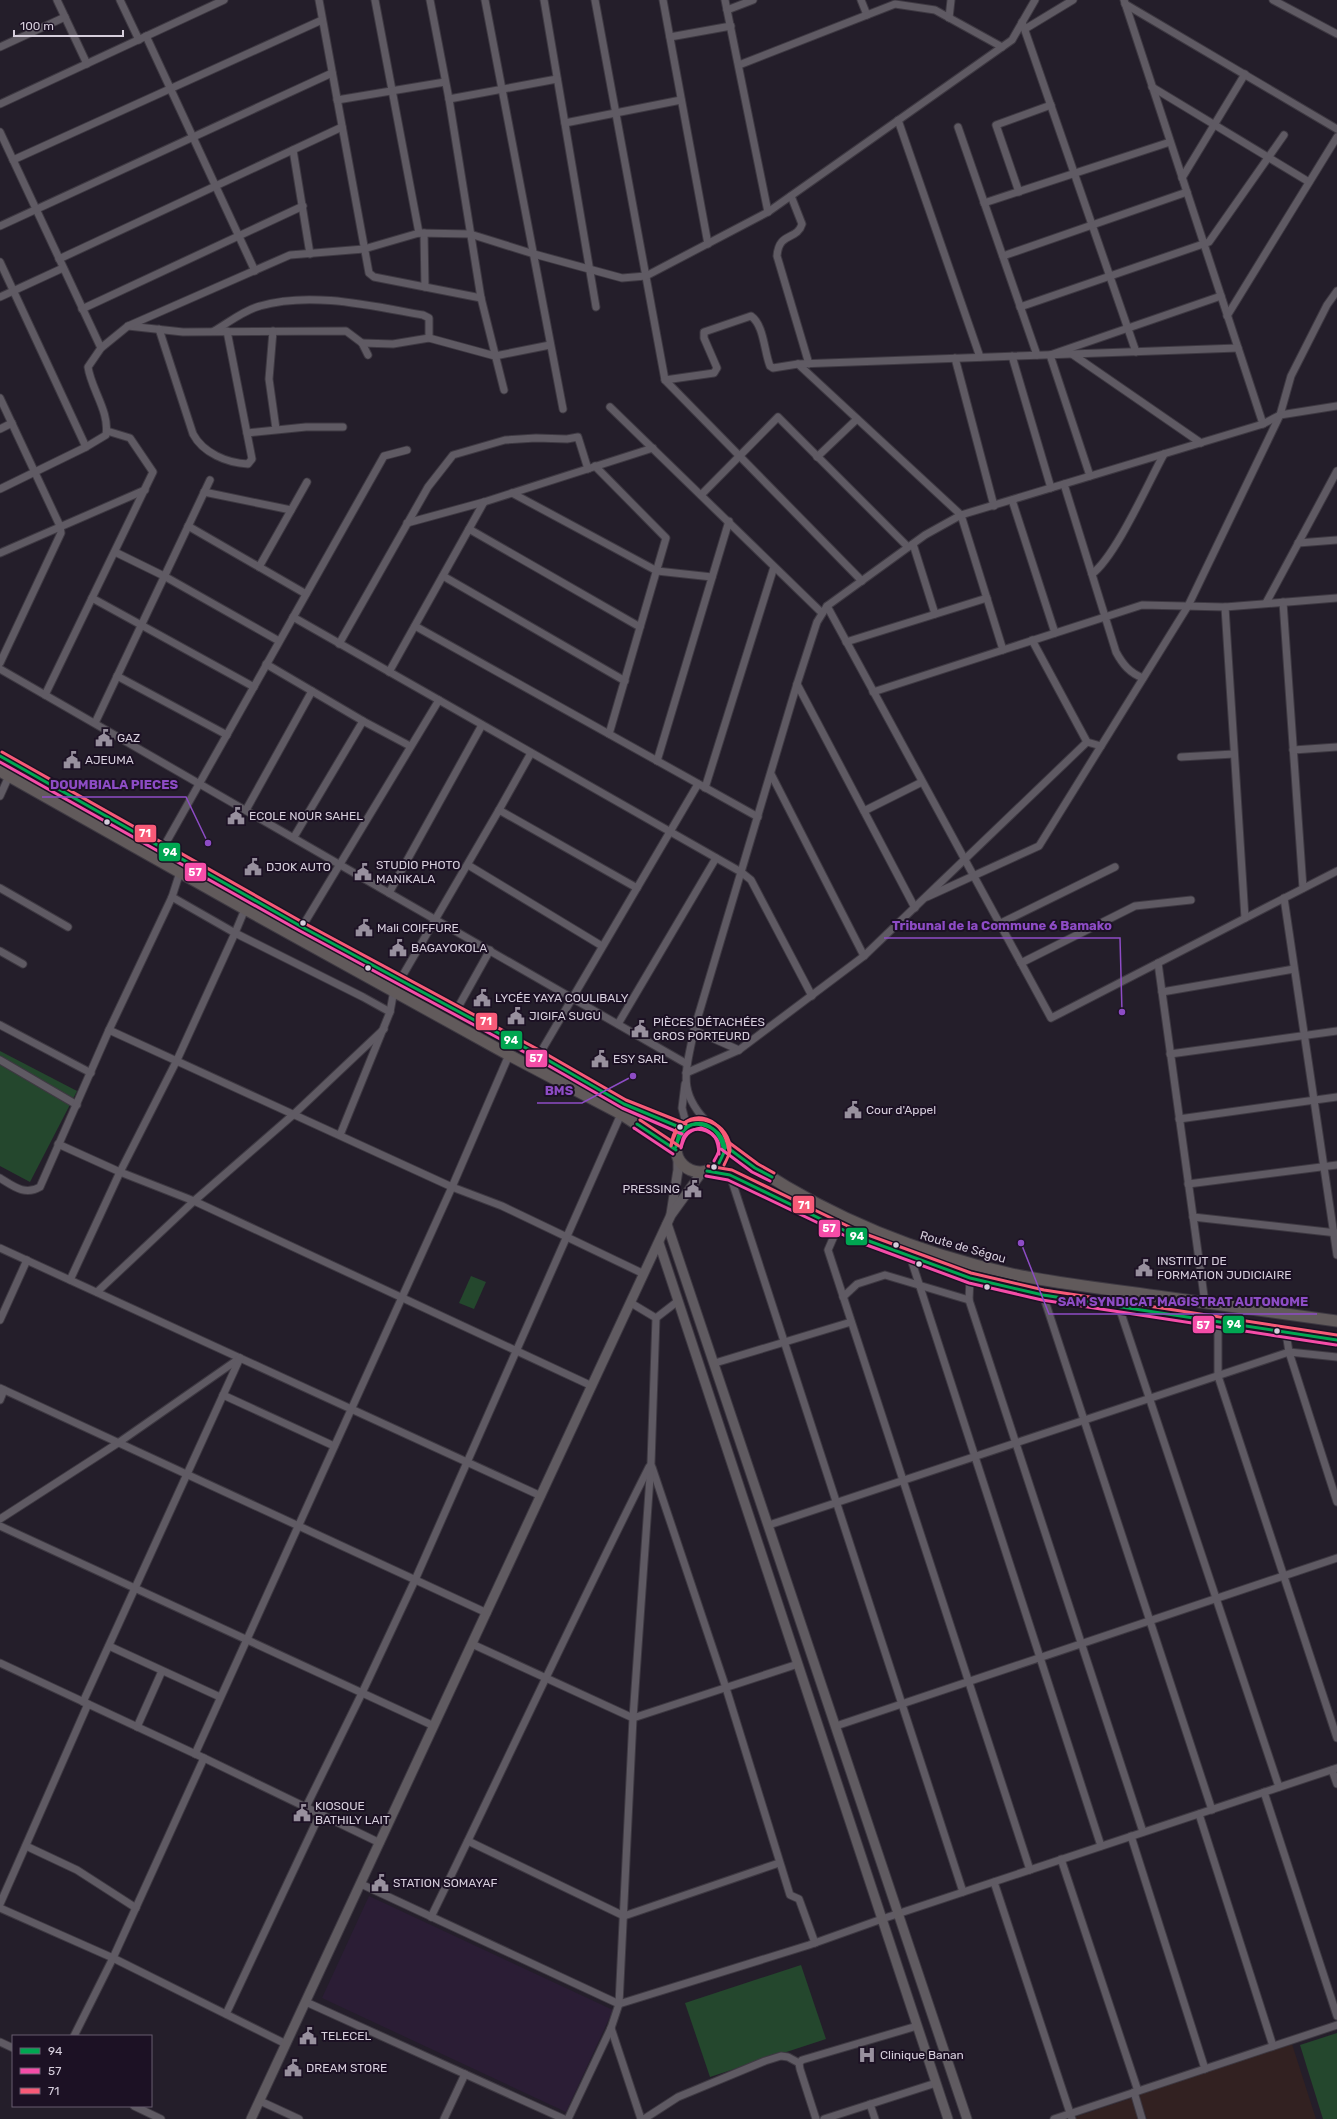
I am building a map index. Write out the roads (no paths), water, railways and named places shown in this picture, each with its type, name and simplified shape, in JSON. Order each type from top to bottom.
[{"type":"highway","points":[[0,756],[302,927],[539,1055],[624,1104],[685,1128]]},
{"type":"highway","name":"Route de Ségou","points":[[4,773],[245,909],[394,990],[509,1055],[621,1114],[677,1154],[688,1169],[730,1175],[858,1237],[970,1278],[1043,1295],[1218,1323],[1337,1340]]},
{"type":"highway","points":[[677,1154],[679,1135],[685,1128],[702,1123],[710,1125]]},
{"type":"highway","name":"Route de Ségou","points":[[710,1125],[722,1137],[724,1145],[755,1168],[842,1218],[912,1246],[1014,1274],[1337,1321]]},
{"type":"highway","points":[[705,1172],[715,1167],[720,1161],[724,1153],[724,1145]]},
{"type":"main road","points":[[251,2119],[659,1243],[669,1219],[677,1176],[677,1154]]},
{"type":"main road","points":[[669,1219],[705,1172]]},
{"type":"main road","points":[[669,1219],[769,1525],[967,2119]]},
{"type":"main road","points":[[659,1243],[948,2119]]},
{"type":"street","points":[[57,0],[87,64]]},
{"type":"street","points":[[120,0],[139,40]]},
{"type":"street","points":[[0,104],[224,0]]},
{"type":"street","points":[[319,0],[369,273],[371,276],[481,298]]},
{"type":"street","points":[[375,0],[422,233],[425,287]]},
{"type":"street","points":[[430,0],[449,99],[481,298],[504,390]]},
{"type":"street","points":[[485,0],[563,409]]},
{"type":"street","points":[[544,0],[596,307]]},
{"type":"street","points":[[595,0],[665,380],[862,581]]},
{"type":"street","points":[[663,0],[708,244]]},
{"type":"street","points":[[725,0],[768,212]]},
{"type":"street","points":[[727,10],[753,0]]},
{"type":"street","points":[[861,0],[867,15]]},
{"type":"street","points":[[950,18],[951,0]]},
{"type":"street","points":[[0,489],[35,473],[106,435],[108,426],[90,378],[88,367],[101,348],[128,326],[290,255],[364,249],[422,233],[470,234],[591,271],[622,278],[646,276],[768,212],[1012,40],[1035,0]]},
{"type":"street","points":[[1025,30],[1073,0]]},
{"type":"street","points":[[1273,0],[1337,34]]},
{"type":"street","points":[[1125,2],[1337,128]]},
{"type":"street","points":[[1125,2],[1263,424]]},
{"type":"street","points":[[739,65],[895,4],[935,10],[1002,46]]},
{"type":"street","points":[[0,47],[65,17]]},
{"type":"street","points":[[13,160],[322,20]]},
{"type":"street","points":[[1022,22],[1136,352]]},
{"type":"street","points":[[670,37],[731,26]]},
{"type":"street","points":[[146,36],[255,271]]},
{"type":"street","points":[[0,226],[332,73]]},
{"type":"street","points":[[1182,178],[1245,74]]},
{"type":"street","points":[[449,99],[557,79]]},
{"type":"street","points":[[337,100],[446,82]]},
{"type":"street","points":[[1152,87],[1309,182]]},
{"type":"street","points":[[565,123],[681,100]]},
{"type":"street","points":[[1019,192],[996,124],[1051,105]]},
{"type":"street","points":[[898,120],[980,357]]},
{"type":"street","points":[[59,260],[342,127]]},
{"type":"street","points":[[958,127],[1037,355]]},
{"type":"street","points":[[0,132],[101,348]]},
{"type":"street","points":[[1020,307],[1209,242],[1284,135]]},
{"type":"street","points":[[1227,316],[1337,137]]},
{"type":"street","points":[[984,203],[1170,142]]},
{"type":"street","points":[[293,150],[310,254]]},
{"type":"street","points":[[1003,256],[1187,192]]},
{"type":"street","points":[[791,196],[802,224],[797,232],[782,240],[778,248],[777,256],[809,364]]},
{"type":"street","points":[[82,309],[303,206]]},
{"type":"street","points":[[0,262],[86,447]]},
{"type":"street","points":[[0,297],[63,268]]},
{"type":"street","points":[[927,897],[1039,846],[1188,606],[1280,415],[1291,376],[1327,305],[1337,291]]},
{"type":"street","points":[[1050,355],[1221,296]]},
{"type":"street","points":[[212,332],[258,306],[296,299],[363,305],[423,315],[429,318],[429,338]]},
{"type":"street","points":[[665,380],[714,373],[718,368],[704,338],[704,332],[750,316],[755,319],[770,366],[773,368],[798,364],[1238,348]]},
{"type":"street","points":[[128,326],[183,332],[346,332],[362,343],[368,355]]},
{"type":"street","points":[[159,329],[193,434],[198,442],[205,449],[223,458],[237,464],[248,464],[252,459],[227,332]]},
{"type":"street","points":[[273,331],[269,379],[276,430]]},
{"type":"street","points":[[362,343],[393,344],[429,338],[495,356],[550,345]]},
{"type":"street","points":[[1072,354],[1201,443]]},
{"type":"street","points":[[1050,355],[1090,476]]},
{"type":"street","points":[[1012,356],[1051,488]]},
{"type":"street","points":[[955,358],[994,506]]},
{"type":"street","points":[[798,364],[961,515],[1003,650]]},
{"type":"street","points":[[0,398],[60,526],[61,533],[0,663]]},
{"type":"street","points":[[685,1128],[682,1108],[687,1064],[694,1030],[797,684],[817,622],[826,606],[910,546],[961,515],[1263,424],[1280,415],[1337,406]]},
{"type":"street","points":[[610,407],[822,613]]},
{"type":"street","points":[[701,496],[778,417],[910,546],[935,614]]},
{"type":"street","points":[[818,457],[857,419]]},
{"type":"street","points":[[0,429],[12,423]]},
{"type":"street","points":[[247,433],[306,427],[343,428]]},
{"type":"street","points":[[45,695],[153,472],[130,438],[107,431]]},
{"type":"street","points":[[339,644],[428,486],[452,455],[505,440],[536,438],[561,440],[578,437],[592,468],[666,538],[609,734]]},
{"type":"street","points":[[407,523],[484,502],[653,448]]},
{"type":"street","points":[[163,848],[384,456],[407,450]]},
{"type":"street","points":[[1092,574],[1101,567],[1118,540],[1164,454]]},
{"type":"street","points":[[1266,603],[1337,471]]},
{"type":"street","points":[[95,723],[210,480]]},
{"type":"street","points":[[259,567],[307,482]]},
{"type":"street","points":[[1064,484],[1105,617],[1121,662],[1132,673],[1143,678]]},
{"type":"street","points":[[0,553],[145,490]]},
{"type":"street","points":[[204,492],[291,510]]},
{"type":"street","points":[[512,493],[657,571],[712,577]]},
{"type":"street","points":[[1012,500],[1055,633]]},
{"type":"street","points":[[389,672],[484,502]]},
{"type":"street","points":[[657,761],[728,521]]},
{"type":"street","points":[[188,526],[306,594]]},
{"type":"street","points":[[469,529],[640,627]]},
{"type":"street","points":[[1298,543],[1337,540]]},
{"type":"street","points":[[115,552],[164,576],[279,641]]},
{"type":"street","points":[[705,788],[774,567]]},
{"type":"street","points":[[443,576],[625,681]]},
{"type":"street","points":[[92,598],[254,686]]},
{"type":"street","points":[[846,642],[987,598]]},
{"type":"street","points":[[874,692],[1142,605],[1225,607],[1337,598]]},
{"type":"street","points":[[1283,602],[1292,750],[1303,888]]},
{"type":"street","points":[[826,606],[1051,1018],[1337,871]]},
{"type":"street","points":[[1225,607],[1244,918]]},
{"type":"street","points":[[293,618],[742,872],[751,880],[812,996]]},
{"type":"street","points":[[415,626],[758,817]]},
{"type":"street","points":[[1032,640],[1087,742],[1101,746]]},
{"type":"street","points":[[266,664],[363,721],[410,746]]},
{"type":"street","points":[[0,669],[687,1064]]},
{"type":"street","points":[[118,676],[227,735]]},
{"type":"street","points":[[797,684],[915,908]]},
{"type":"street","points":[[246,810],[312,691]]},
{"type":"street","points":[[302,927],[341,865],[410,746],[439,700]]},
{"type":"street","points":[[294,837],[363,721]]},
{"type":"street","points":[[389,892],[482,725]]},
{"type":"street","points":[[686,1073],[739,1050],[864,956],[1087,742]]},
{"type":"street","points":[[1292,750],[1337,747]]},
{"type":"street","points":[[400,980],[468,865],[531,753]]},
{"type":"street","points":[[1181,757],[1234,754]]},
{"type":"street","points":[[0,796],[4,773]]},
{"type":"street","points":[[771,774],[864,956]]},
{"type":"street","points":[[864,811],[922,782]]},
{"type":"street","points":[[539,1055],[698,784]]},
{"type":"street","points":[[499,810],[637,888]]},
{"type":"street","points":[[618,1024],[716,858]]},
{"type":"street","points":[[468,865],[602,946]]},
{"type":"street","points":[[999,924],[1115,867]]},
{"type":"street","points":[[0,1178],[21,1190],[30,1191],[40,1188],[109,1030],[172,897],[180,872]]},
{"type":"street","points":[[0,888],[68,927]]},
{"type":"street","points":[[172,897],[235,933],[390,1012]]},
{"type":"street","points":[[1284,898],[1337,1255]]},
{"type":"street","points":[[1021,963],[1135,906],[1191,900]]},
{"type":"street","points":[[70,1280],[120,1172],[177,1060],[245,909]]},
{"type":"street","points":[[456,1011],[490,950]]},
{"type":"street","points":[[0,951],[23,964]]},
{"type":"street","points":[[1158,963],[1205,1303]]},
{"type":"street","points":[[1162,992],[1294,969]]},
{"type":"street","points":[[340,1135],[384,1029],[390,1012],[394,990]]},
{"type":"street","points":[[0,1025],[91,1073]]},
{"type":"street","points":[[97,1292],[194,1201],[294,1114],[384,1029]]},
{"type":"street","points":[[109,1030],[452,1187],[502,1206],[644,1274]]},
{"type":"street","points":[[694,1030],[739,1050]]},
{"type":"street","points":[[1170,1054],[1337,1031]]},
{"type":"street","points":[[195,1754],[452,1187],[509,1055]]},
{"type":"street","points":[[0,1060],[77,1105]]},
{"type":"street","points":[[686,1082],[689,1098],[693,1107],[710,1125]]},
{"type":"street","points":[[1179,1119],[1337,1097]]},
{"type":"street","points":[[306,1807],[415,1580],[621,1114]]},
{"type":"street","points":[[58,1144],[120,1172],[194,1201],[592,1386]]},
{"type":"street","points":[[1188,1184],[1337,1165]]},
{"type":"street","points":[[730,1175],[786,1342],[963,1892]]},
{"type":"street","points":[[1193,1217],[1335,1234]]},
{"type":"street","points":[[838,1227],[828,1250],[1030,1870]]},
{"type":"street","points":[[0,1248],[541,1496]]},
{"type":"street","points":[[910,1256],[1101,1846]]},
{"type":"street","points":[[0,1320],[27,1260]]},
{"type":"street","points":[[843,1297],[857,1284],[885,1275],[969,1300]]},
{"type":"street","points":[[970,1278],[969,1300],[1143,1832]]},
{"type":"street","points":[[1043,1295],[1212,1810]]},
{"type":"street","points":[[568,2119],[611,2028],[619,2004],[634,1718],[651,1463],[656,1318],[678,1300]]},
{"type":"street","points":[[631,1303],[656,1318]]},
{"type":"street","points":[[1119,1307],[1279,1787]]},
{"type":"street","points":[[716,1364],[851,1322]]},
{"type":"street","points":[[1218,1323],[1218,1376],[1337,1738]]},
{"type":"street","points":[[1286,1332],[1288,1352],[1334,1484],[1337,1502]]},
{"type":"street","points":[[769,1525],[1288,1352],[1337,1357]]},
{"type":"street","points":[[0,1904],[26,1846],[109,1646],[240,1358]]},
{"type":"street","points":[[0,1520],[118,1443],[240,1358]]},
{"type":"street","points":[[0,1400],[2,1389],[487,1613]]},
{"type":"street","points":[[223,1395],[334,1446]]},
{"type":"street","points":[[431,1916],[547,1679],[595,1574],[651,1463]]},
{"type":"street","points":[[651,1463],[726,1688],[779,1863],[790,1895],[799,1899],[815,1943]]},
{"type":"street","points":[[0,1526],[434,1726]]},
{"type":"street","points":[[836,1726],[1337,1558]]},
{"type":"street","points":[[472,1644],[634,1718],[798,1664]]},
{"type":"street","points":[[109,1646],[220,1697]]},
{"type":"street","points":[[0,1663],[204,1758],[380,1843]]},
{"type":"street","points":[[137,1727],[162,1671]]},
{"type":"street","points":[[74,2035],[113,1958],[204,1758]]},
{"type":"street","points":[[361,1884],[619,2004],[815,1943],[898,1913],[1335,1769],[1337,1784]]},
{"type":"street","points":[[1264,1792],[1337,2016]]},
{"type":"street","points":[[226,2014],[320,1814]]},
{"type":"street","points":[[1199,1814],[1273,2046]]},
{"type":"street","points":[[1131,1836],[1205,2069]]},
{"type":"street","points":[[468,1840],[624,1916],[779,1863]]},
{"type":"street","points":[[26,1846],[77,1870],[136,1908]]},
{"type":"street","points":[[1061,1859],[1136,2092],[1142,2119]]},
{"type":"street","points":[[994,1882],[1071,2116]]},
{"type":"street","points":[[0,1908],[113,1958],[286,2044]]},
{"type":"street","points":[[306,2002],[564,2119]]},
{"type":"street","points":[[1054,2119],[1071,2116],[1136,2092],[1337,2025]]},
{"type":"street","points":[[799,2063],[802,2060],[917,2026]]},
{"type":"street","points":[[611,2028],[642,2119],[678,2097],[765,2061],[782,2056],[788,2057],[799,2063],[816,2119]]},
{"type":"street","points":[[0,2042],[12,2048]]},
{"type":"street","points":[[444,2119],[465,2074]]},
{"type":"street","points":[[824,2119],[936,2083]]},
{"type":"street","points":[[260,2101],[299,2119]]},
{"type":"street","points":[[870,2104],[875,2119]]},
{"type":"street","points":[[136,2107],[161,2119]]},
{"type":"place","name":"GAZ","points":[[104,738]]},
{"type":"place","name":"AJEUMA","points":[[72,760]]},
{"type":"place","name":"ECOLE NOUR SAHEL","points":[[236,816]]},
{"type":"place","name":"DOUMBIALA PIECES","points":[[208,843]]},
{"type":"place","name":"DJOK AUTO","points":[[253,867]]},
{"type":"place","name":"STUDIO PHOTO MANIKALA","points":[[363,872]]},
{"type":"place","name":"Mali COIFFURE","points":[[364,928]]},
{"type":"place","name":"BAGAYOKOLA","points":[[398,948]]},
{"type":"place","name":"LYCÉE YAYA COULIBALY","points":[[482,998]]},
{"type":"place","name":"Tribunal de la Commune 6 Bamako","points":[[1122,1012]]},
{"type":"place","name":"JIGIFA SUGU","points":[[516,1016]]},
{"type":"place","name":"PIÈCES DÉTACHÉES GROS PORTEURD","points":[[640,1029]]},
{"type":"place","name":"ESY SARL","points":[[600,1059]]},
{"type":"place","name":"BMS","points":[[633,1076]]},
{"type":"place","name":"Cour d'Appel","points":[[853,1110]]},
{"type":"place","name":"PRESSING","points":[[693,1189]]},
{"type":"place","name":"SAM SYNDICAT MAGISTRAT AUTONOME","points":[[1021,1243]]},
{"type":"place","name":"INSTITUT DE FORMATION JUDICIAIRE","points":[[1144,1268]]},
{"type":"place","name":"KIOSQUE BATHILY LAIT","points":[[302,1813]]},
{"type":"place","name":"STATION SOMAYAF","points":[[380,1883]]},
{"type":"place","name":"TELECEL","points":[[308,2036]]},
{"type":"place","name":"Clinique Banan","points":[[867,2055]]},
{"type":"place","name":"DREAM STORE","points":[[293,2068]]}]
